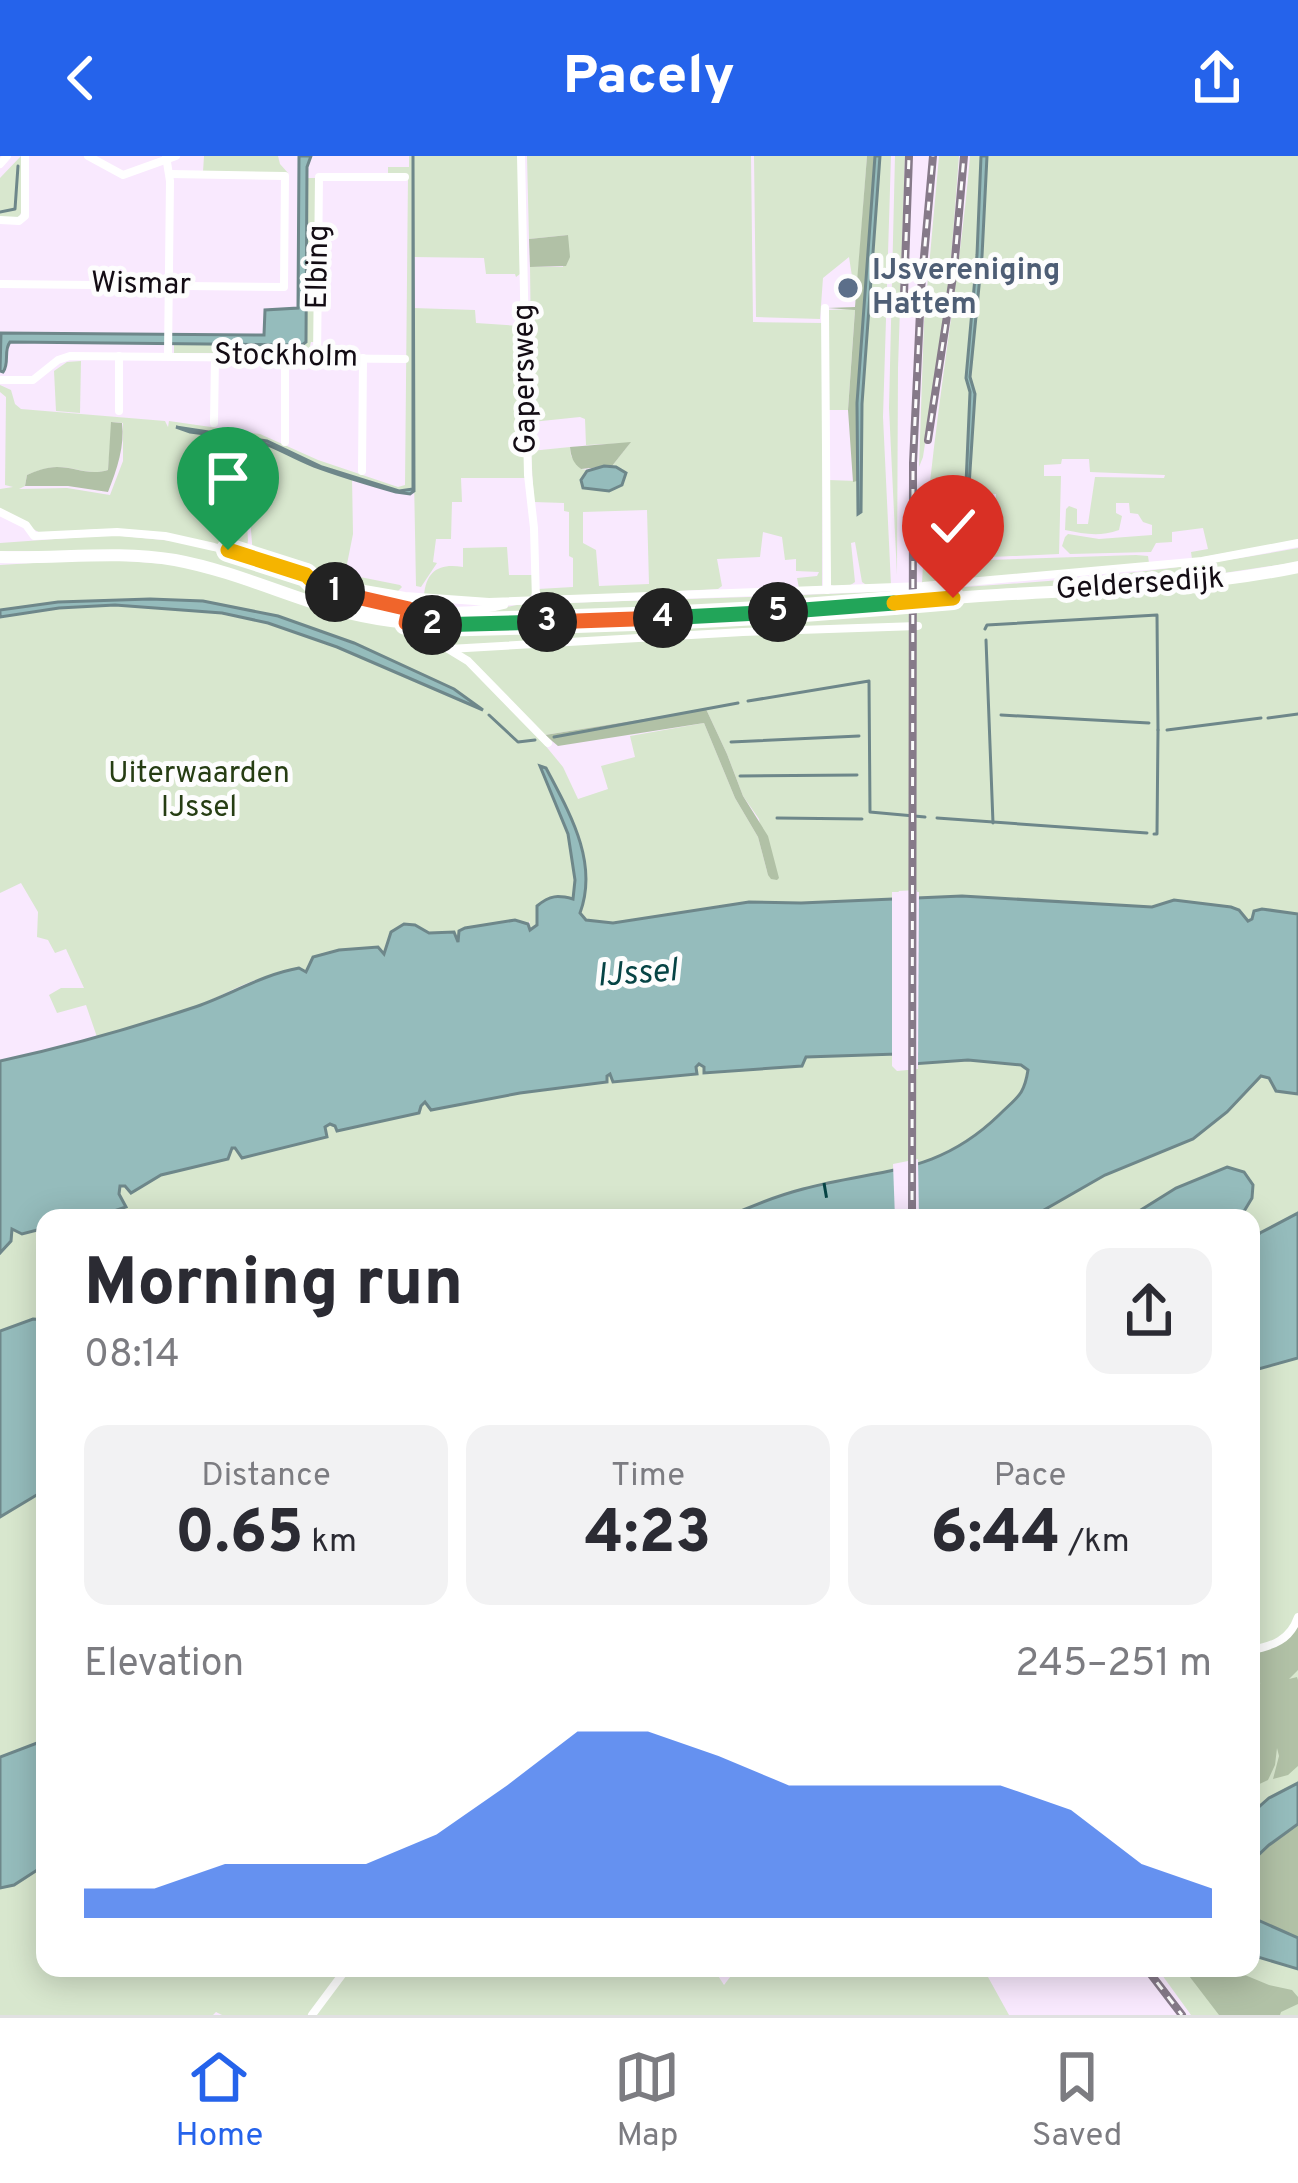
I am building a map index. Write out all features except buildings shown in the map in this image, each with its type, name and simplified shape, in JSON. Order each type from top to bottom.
[{"type":"main road","name":"Geldersedijk","points":[[0,557],[115,554],[175,560],[346,612],[408,616],[451,626],[733,616],[1171,586],[1298,567]]},
{"type":"street","points":[[0,164],[8,156]]},
{"type":"street","points":[[0,220],[19,221],[25,216],[25,156]]},
{"type":"street","points":[[88,156],[123,175],[170,157],[168,354]]},
{"type":"street","name":"Gapersweg","points":[[521,156],[528,485],[536,601]]},
{"type":"street","name":"Wismar","points":[[0,284],[282,286],[285,176],[170,174]]},
{"type":"street","name":"Elbing","points":[[317,358],[319,177],[405,177]]},
{"type":"street","points":[[825,308],[827,590]]},
{"type":"street","name":"Stockholm","points":[[0,380],[33,380],[65,356],[405,358]]},
{"type":"street","points":[[119,356],[119,411]]},
{"type":"street","points":[[214,423],[215,357]]},
{"type":"street","points":[[285,357],[285,442]]},
{"type":"street","points":[[362,470],[363,358]]},
{"type":"street","name":"Geldersedijk","points":[[0,512],[26,525],[34,536],[117,532],[165,536],[306,575],[454,601],[923,586],[1168,565],[1298,543]]},
{"type":"street","name":"Geldersedijk","points":[[306,575],[317,585],[408,616],[511,602]]},
{"type":"street","name":"Geldersedijk","points":[[408,616],[410,637],[449,649],[468,661],[548,743]]},
{"type":"street","points":[[449,649],[918,626]]},
{"type":"street","points":[[1260,1648],[1281,1641],[1298,1617]]},
{"type":"street","points":[[313,2015],[340,1977]]},
{"type":"green space","points":[[21,156],[22,210],[14,220],[0,217],[0,178]]},
{"type":"green space","points":[[204,156],[278,156],[288,173],[203,172]]},
{"type":"green space","points":[[409,156],[519,156],[520,274],[486,274],[484,258],[413,257],[413,308],[475,310],[476,323],[521,326],[525,478],[461,478],[462,502],[452,502],[451,539],[436,539],[433,562],[437,563],[421,587],[416,586],[414,479],[412,490],[404,492],[352,477],[353,534],[345,574],[400,585],[397,592],[334,580],[253,555],[248,494],[252,487],[267,485],[272,443],[244,436],[222,434],[226,450],[224,438],[229,437],[230,456],[245,454],[248,540],[242,552],[136,530],[41,533],[0,509],[0,489],[13,487],[5,485],[6,397],[0,385],[11,390],[21,409],[260,434],[318,460],[398,487],[405,485],[408,175],[388,174],[388,167],[409,167]],"holes":[[[112,422],[123,423],[123,461],[110,495],[67,488],[19,489],[25,486],[27,475],[46,468],[108,470]]]},
{"type":"green space","points":[[527,156],[751,156],[753,322],[823,323],[822,586],[799,588],[797,578],[819,572],[796,571],[796,559],[785,560],[782,537],[763,532],[760,557],[717,559],[722,586],[718,589],[544,598],[538,589],[573,587],[569,512],[564,511],[564,503],[534,502],[531,451],[570,447],[581,469],[588,470],[583,488],[609,491],[621,469],[612,466],[630,443],[586,445],[585,419],[580,417],[532,422],[530,267],[563,267],[568,235],[529,239]],"holes":[[[647,510],[649,584],[599,586],[596,550],[583,543],[583,512]]]},
{"type":"green space","points":[[754,156],[867,156],[856,302],[849,257],[823,278],[820,319],[756,317]]},
{"type":"green space","points":[[880,156],[891,156],[883,417],[891,585],[862,582],[855,542],[851,543],[855,582],[840,587],[831,585],[828,480],[857,481],[857,512],[861,512],[862,404]]},
{"type":"green space","points":[[895,156],[905,156],[897,575],[889,408]]},
{"type":"green space","points":[[939,156],[959,156],[950,274],[919,467],[924,322]]},
{"type":"green space","points":[[970,156],[981,156],[966,381],[970,392],[969,486],[975,394],[970,377],[987,156],[1298,156],[1298,540],[1192,559],[1191,552],[1208,549],[1203,528],[1172,532],[1172,542],[1156,543],[1151,552],[1070,554],[1062,546],[1068,534],[1099,539],[1152,535],[1152,525],[1130,513],[1129,503],[1116,503],[1116,513],[1122,516],[1119,530],[1086,534],[1065,530],[1069,506],[1077,509],[1077,524],[1088,524],[1095,477],[1165,475],[1090,472],[1089,459],[1062,459],[1061,464],[1044,465],[1044,476],[1061,476],[1059,554],[983,555],[980,541],[996,539],[996,494],[973,493],[978,555],[988,560],[1136,555],[1148,556],[1149,563],[922,583]]},
{"type":"green space","points":[[307,178],[316,178],[313,353],[174,353],[174,344],[306,342]]},
{"type":"green space","points":[[855,309],[848,410],[828,410],[827,310]]},
{"type":"green space","points":[[81,361],[80,413],[56,411],[54,371],[67,362]]},
{"type":"green space","points":[[112,535],[183,542],[223,552],[401,612],[404,617],[364,613],[145,551],[0,551],[0,543]]},
{"type":"green space","points":[[507,547],[509,575],[532,575],[530,597],[424,596],[436,570],[463,567],[463,548]]},
{"type":"green space","points":[[1298,548],[1298,562],[1177,580],[579,617],[412,620],[419,613],[517,605],[1007,584],[1201,564]]},
{"type":"green space","name":"Uiterwaarden IJssel","points":[[100,559],[179,565],[402,627],[404,634],[416,636],[413,632],[1298,571],[1298,914],[1262,909],[1254,911],[1252,923],[1158,907],[918,898],[917,890],[899,891],[895,898],[749,902],[613,923],[586,920],[580,913],[586,885],[584,857],[564,803],[574,861],[574,897],[538,929],[530,930],[530,921],[515,920],[465,928],[461,930],[463,942],[454,943],[404,924],[391,933],[389,959],[382,961],[377,947],[339,950],[313,957],[305,972],[263,977],[185,1011],[97,1037],[86,1005],[57,1013],[49,995],[61,988],[84,988],[66,949],[55,953],[48,940],[37,937],[38,912],[21,883],[0,893],[0,565]],"holes":[[[706,709],[743,796],[759,819],[768,875],[758,837],[735,798],[704,723],[630,736],[635,757],[601,766],[608,789],[578,799],[563,767],[540,739]]]},
{"type":"green space","points":[[919,1053],[1298,1072],[1298,2015],[1191,2015],[1164,1977],[1260,1977],[1260,1209],[920,1209],[919,1165],[893,1170],[895,1209],[52,1209],[126,1179],[222,1150],[419,1104],[618,1073],[819,1056]]},
{"type":"green space","points":[[36,1216],[36,1977],[337,1977],[309,2015],[0,2015],[0,1233]]},
{"type":"green space","points":[[343,1977],[719,1977],[724,1985],[730,1977],[988,1977],[1009,2015],[315,2015]]},
{"type":"shaded area","points":[[867,156],[875,156],[857,403],[857,481],[853,482],[848,410],[855,310],[827,308],[855,307]]},
{"type":"shaded area","points":[[568,235],[566,266],[530,267],[529,239]]},
{"type":"shaded area","points":[[111,422],[122,423],[122,440],[108,492],[25,486],[27,475],[49,468],[108,470]]},
{"type":"shaded area","points":[[631,442],[612,466],[581,469],[570,447]]},
{"type":"shaded area","points":[[706,709],[743,796],[768,836],[777,880],[768,875],[758,837],[735,798],[704,723],[558,746],[545,735]]},
{"type":"shaded area","points":[[1298,1624],[1298,1670],[1289,1679],[1298,1680],[1298,1766],[1273,1779],[1277,1748],[1268,1780],[1260,1784],[1260,1650]]},
{"type":"shaded area","points":[[1298,1824],[1298,1938],[1260,1921],[1260,1854]]},
{"type":"shaded area","points":[[1190,1977],[1250,1977],[1292,1990],[1298,1997],[1298,2004],[1280,2015],[1219,2015]]},
{"type":"water","points":[[299,156],[311,156],[307,167],[306,342],[302,345],[10,342],[5,368],[0,371],[1,333],[264,335],[265,310],[298,308]]},
{"type":"water","points":[[413,156],[414,491],[396,492],[365,483],[314,466],[261,442],[238,438],[224,437],[227,462],[222,472],[221,436],[176,427],[267,441],[322,467],[399,491],[413,489]]},
{"type":"water","points":[[875,156],[880,156],[858,514],[857,403]]},
{"type":"water","points":[[981,156],[987,156],[970,377],[975,394],[969,486],[970,392],[966,378]]},
{"type":"water","points":[[604,466],[626,473],[622,485],[609,491],[583,488],[581,480],[587,471]]},
{"type":"water","points":[[203,601],[278,616],[354,643],[454,689],[483,710],[337,647],[222,613],[115,605],[0,617],[0,610],[58,602]]},
{"type":"water","name":"IJssel","points":[[540,766],[546,768],[564,802],[584,856],[585,894],[580,913],[586,920],[613,923],[749,902],[962,896],[1152,907],[1174,900],[1231,907],[1248,921],[1254,911],[1262,909],[1298,914],[1298,1094],[1276,1091],[1269,1078],[1261,1076],[1193,1139],[1105,1175],[1046,1209],[747,1209],[831,1182],[907,1167],[953,1149],[1015,1100],[1028,1070],[1021,1065],[968,1060],[898,1065],[897,1054],[806,1057],[802,1066],[704,1073],[699,1064],[697,1074],[613,1082],[610,1074],[607,1082],[431,1110],[425,1102],[419,1113],[337,1131],[330,1124],[325,1127],[327,1137],[242,1158],[232,1148],[228,1159],[161,1175],[131,1193],[120,1186],[126,1207],[120,1209],[36,1209],[36,1230],[22,1234],[12,1229],[11,1241],[0,1253],[0,1061],[168,1016],[285,971],[299,968],[306,972],[313,957],[378,947],[384,954],[391,932],[404,924],[429,933],[454,932],[458,942],[459,931],[465,928],[515,920],[528,924],[530,930],[537,925],[537,906],[542,902],[554,897],[573,899],[568,834]]},
{"type":"water","points":[[1227,1167],[1244,1172],[1253,1185],[1245,1209],[1142,1209],[1176,1188]]},
{"type":"water","points":[[1298,1213],[1298,1358],[1260,1369],[1260,1233]]},
{"type":"water","points":[[36,1319],[36,1495],[0,1517],[0,1331]]},
{"type":"water","points":[[36,1743],[36,1871],[0,1888],[0,1757]]},
{"type":"water","points":[[1298,1783],[1298,1824],[1260,1854],[1260,1806]]},
{"type":"water","points":[[1260,1921],[1298,1938],[1298,1969],[1260,1958]]},
{"type":"pier","points":[[892,892],[919,892],[918,1069],[897,1071],[892,1066]]},
{"type":"pier","points":[[918,1159],[919,1209],[895,1209],[893,1164]]},
{"type":"waterway","points":[[0,212],[15,209],[18,166]]},
{"type":"waterway","points":[[985,629],[987,625],[1157,615],[1158,730]]},
{"type":"waterway","points":[[986,640],[993,823]]},
{"type":"waterway","points":[[748,701],[869,681],[870,812],[925,817]]},
{"type":"waterway","points":[[554,737],[738,703]]},
{"type":"waterway","points":[[1268,718],[1298,714]]},
{"type":"waterway","points":[[489,715],[518,742],[535,740]]},
{"type":"waterway","points":[[1001,715],[1149,723]]},
{"type":"waterway","points":[[1167,730],[1261,718]]},
{"type":"waterway","points":[[1154,834],[1158,730]]},
{"type":"waterway","points":[[731,742],[859,736]]},
{"type":"waterway","points":[[740,776],[857,775]]},
{"type":"waterway","points":[[777,818],[862,819]]},
{"type":"waterway","points":[[937,818],[1147,833]]},
{"type":"ferry route","points":[[824,1183],[828,1209]]},
{"type":"railway","points":[[904,295],[909,156]]},
{"type":"railway","points":[[912,1209],[913,463],[933,156]]},
{"type":"railway","points":[[928,440],[954,270],[964,156]]},
{"type":"railway","points":[[1153,1977],[1182,2015]]},
{"type":"place","name":"IJsvereniging Hattem","points":[[848,288]]},
{"type":"route","points":[[228,550],[306,575],[317,585],[348,596],[409,609],[406,623],[428,625],[733,616],[953,598]]}]
